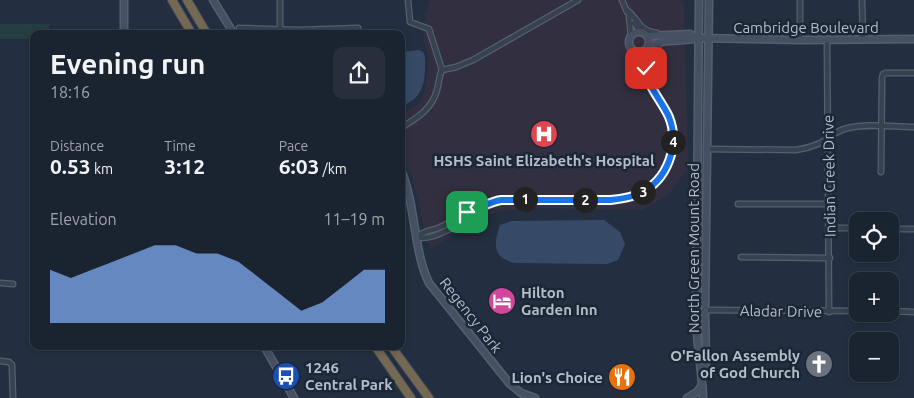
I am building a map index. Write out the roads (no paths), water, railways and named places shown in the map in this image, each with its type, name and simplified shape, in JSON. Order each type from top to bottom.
[{"type":"highway","points":[[172,0],[190,30]]},
{"type":"highway","points":[[187,0],[205,30]]},
{"type":"highway","points":[[378,350],[411,398]]},
{"type":"highway","points":[[394,350],[429,398]]},
{"type":"street","points":[[124,0],[124,30]]},
{"type":"street","points":[[212,0],[231,30]]},
{"type":"street","points":[[280,0],[280,28]]},
{"type":"street","points":[[405,126],[419,117],[429,107],[437,91],[442,70],[429,29],[410,22],[408,0]]},
{"type":"street","points":[[442,70],[473,60],[578,0]]},
{"type":"street","points":[[622,0],[629,16],[631,36]]},
{"type":"street","name":"North Green Mount Road","points":[[699,0],[696,319],[699,363],[703,380]]},
{"type":"street","name":"North Green Mount Road","points":[[703,398],[703,380],[706,364],[706,149],[709,0]]},
{"type":"street","points":[[800,0],[800,40]]},
{"type":"street","points":[[862,0],[862,40]]},
{"type":"street","points":[[627,10],[639,25],[646,30],[666,37]]},
{"type":"street","points":[[629,16],[649,43],[645,57],[647,74]]},
{"type":"street","points":[[239,28],[358,28]]},
{"type":"street","points":[[417,237],[425,238],[444,232],[470,216],[475,210],[486,204],[501,200],[610,200],[627,198],[648,189],[660,178],[668,164],[673,147],[673,138],[670,119],[636,52],[629,46],[628,42],[631,36],[637,32],[666,37]]},
{"type":"street","points":[[636,52],[643,52],[666,37]]},
{"type":"street","points":[[647,74],[650,54],[666,37]]},
{"type":"street","name":"Cambridge Boulevard","points":[[666,37],[690,40],[698,38],[800,40],[914,39]]},
{"type":"street","name":"Indian Creek Drive","points":[[827,40],[829,312]]},
{"type":"street","points":[[881,172],[883,74],[914,73]]},
{"type":"street","points":[[706,149],[796,150],[808,148],[838,131],[848,128],[914,127]]},
{"type":"street","name":"Regency Park","points":[[405,181],[425,273],[434,289],[509,383],[521,393],[535,398]]},
{"type":"street","points":[[738,204],[828,204]]},
{"type":"street","points":[[829,228],[849,228]]},
{"type":"street","points":[[899,228],[914,229]]},
{"type":"street","points":[[741,257],[830,258]]},
{"type":"street","points":[[0,283],[13,284]]},
{"type":"street","name":"Aladar Drive","points":[[705,310],[849,312]]},
{"type":"street","points":[[899,311],[914,312]]},
{"type":"street","points":[[266,350],[294,398]]},
{"type":"street","points":[[0,361],[9,362],[12,365],[13,398]]},
{"type":"street","points":[[686,398],[697,392],[703,380]]},
{"type":"water","points":[[419,50],[423,52],[425,75],[417,96],[405,104],[405,52]]},
{"type":"water","points":[[604,220],[620,232],[625,244],[618,260],[607,264],[516,263],[503,258],[497,250],[496,239],[500,225],[512,221]]},
{"type":"place","name":"HSHS Saint Elizabeth's Hospital","points":[[544,134]]},
{"type":"place","name":"Hilton Garden Inn","points":[[502,301]]},
{"type":"place","name":"O'Fallon Assembly of God Church","points":[[819,364]]},
{"type":"place","name":"1246 Central Park","points":[[286,376]]},
{"type":"place","name":"Lion's Choice","points":[[622,377]]}]
